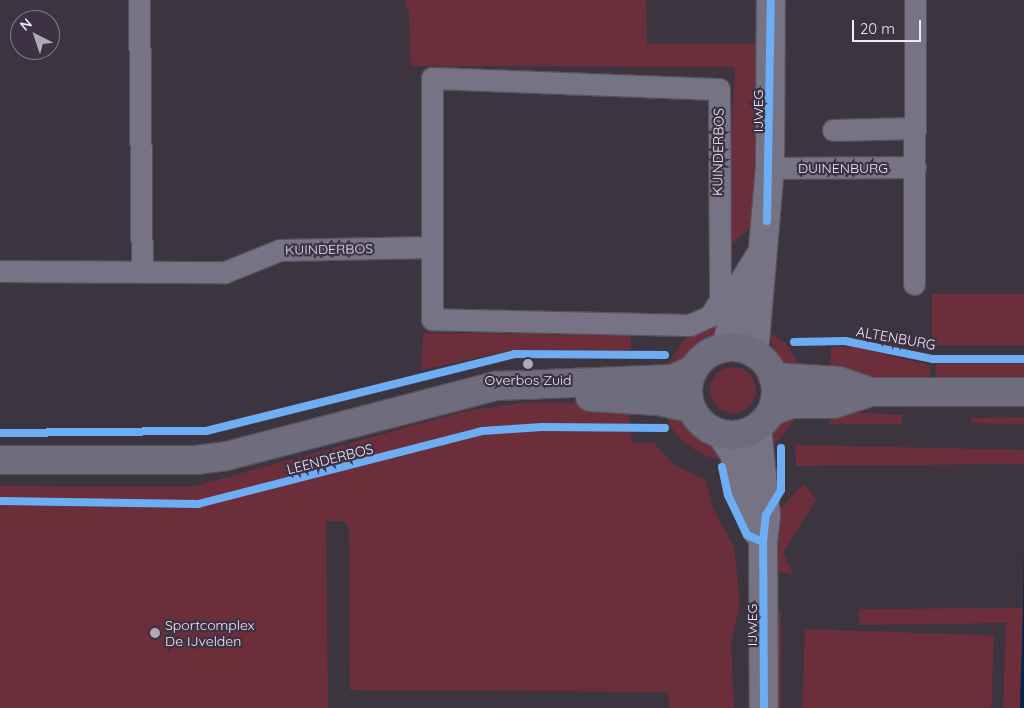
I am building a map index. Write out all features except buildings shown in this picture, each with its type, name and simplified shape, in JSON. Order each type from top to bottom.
[{"type":"main road","points":[[764,420],[777,399],[773,377],[754,353],[726,347],[710,353],[694,369],[688,383],[691,408],[698,419],[721,434],[732,437],[764,420],[791,404],[834,404],[870,392],[1024,392]]},
{"type":"main road","name":"LEENDERBOS","points":[[0,460],[204,459],[496,386],[673,380],[694,369]]},
{"type":"main road","points":[[773,377],[839,381],[870,392]]},
{"type":"main road","name":"LEENDERBOS","points":[[0,475],[186,474],[230,468],[436,413],[522,396],[658,401],[691,408]]},
{"type":"street","points":[[140,0],[142,269]]},
{"type":"street","name":"IJWEG","points":[[754,353],[770,168],[771,0]]},
{"type":"street","points":[[914,284],[915,0]]},
{"type":"street","name":"KUINDERBOS","points":[[432,78],[719,89],[720,300],[710,316],[690,325],[432,318],[431,247],[432,78]]},
{"type":"street","points":[[833,130],[916,128]]},
{"type":"street","name":"DUINENBURG","points":[[770,168],[915,167]]},
{"type":"street","name":"KUINDERBOS","points":[[0,271],[142,269],[225,272],[280,250],[431,247]]},
{"type":"street","name":"IJWEG","points":[[726,347],[742,285],[761,255]]},
{"type":"street","name":"IJWEG","points":[[764,420],[766,515],[763,542],[764,708]]},
{"type":"street","name":"IJWEG","points":[[721,434],[734,452],[748,509],[763,542]]},
{"type":"shaded area","points":[[405,0],[646,0],[647,44],[759,44],[753,225],[726,249],[735,67],[411,66],[409,14]]},
{"type":"shaded area","points":[[932,294],[1024,294],[1024,345],[932,345]]},
{"type":"shaded area","points":[[721,321],[717,336],[682,362],[666,366],[686,337]]},
{"type":"shaded area","points":[[767,332],[785,342],[800,366],[786,366],[778,359]]},
{"type":"shaded area","points":[[423,333],[631,335],[631,350],[512,350],[421,370]]},
{"type":"shaded area","points":[[831,347],[854,347],[930,365],[930,380],[880,380],[830,373]]},
{"type":"shaded area","points":[[936,364],[1024,364],[1024,380],[936,380]]},
{"type":"shaded area","points":[[738,367],[742,368],[752,377],[755,381],[755,399],[746,409],[738,413],[728,413],[720,409],[711,399],[710,385],[714,377],[724,368]]},
{"type":"shaded area","points":[[521,403],[575,403],[629,410],[632,443],[654,443],[674,465],[706,480],[713,508],[734,548],[740,602],[731,644],[734,708],[669,708],[668,692],[350,690],[349,528],[344,521],[326,521],[328,708],[0,708],[0,486],[192,487],[466,411]]},
{"type":"shaded area","points":[[664,410],[683,418],[716,448],[724,460],[705,456],[686,444],[671,428]]},
{"type":"shaded area","points":[[830,411],[902,415],[902,424],[830,424]]},
{"type":"shaded area","points":[[798,415],[768,452],[769,436],[774,427]]},
{"type":"shaded area","points":[[1024,417],[1024,424],[971,423],[971,418]]},
{"type":"shaded area","points":[[795,445],[1024,450],[1024,464],[796,466]]},
{"type":"shaded area","points":[[804,484],[816,500],[783,553],[794,575],[769,569],[769,520]]},
{"type":"shaded area","points":[[1023,608],[1020,708],[1003,708],[1006,623],[859,625],[859,609]]},
{"type":"shaded area","points":[[767,612],[781,612],[781,708],[767,708]]},
{"type":"shaded area","points":[[805,629],[994,636],[991,708],[802,708]]},
{"type":"water","points":[[1024,545],[1024,708],[1020,708],[1023,608]]},
{"type":"cycle path","points":[[767,221],[771,0]]},
{"type":"cycle path","name":"ALTENBURG","points":[[794,342],[845,341],[933,359],[1024,359]]},
{"type":"cycle path","points":[[0,433],[206,431],[514,354],[665,355]]},
{"type":"cycle path","points":[[0,501],[198,504],[482,431],[542,427],[665,428]]},
{"type":"cycle path","points":[[764,708],[763,542],[766,515],[781,490],[781,448]]},
{"type":"cycle path","points":[[722,467],[728,495],[747,535],[763,542]]},
{"type":"place","name":"Overbos Zuid","points":[[528,364]]},
{"type":"place","name":"Sportcomplex De IJvelden","points":[[155,633]]}]
